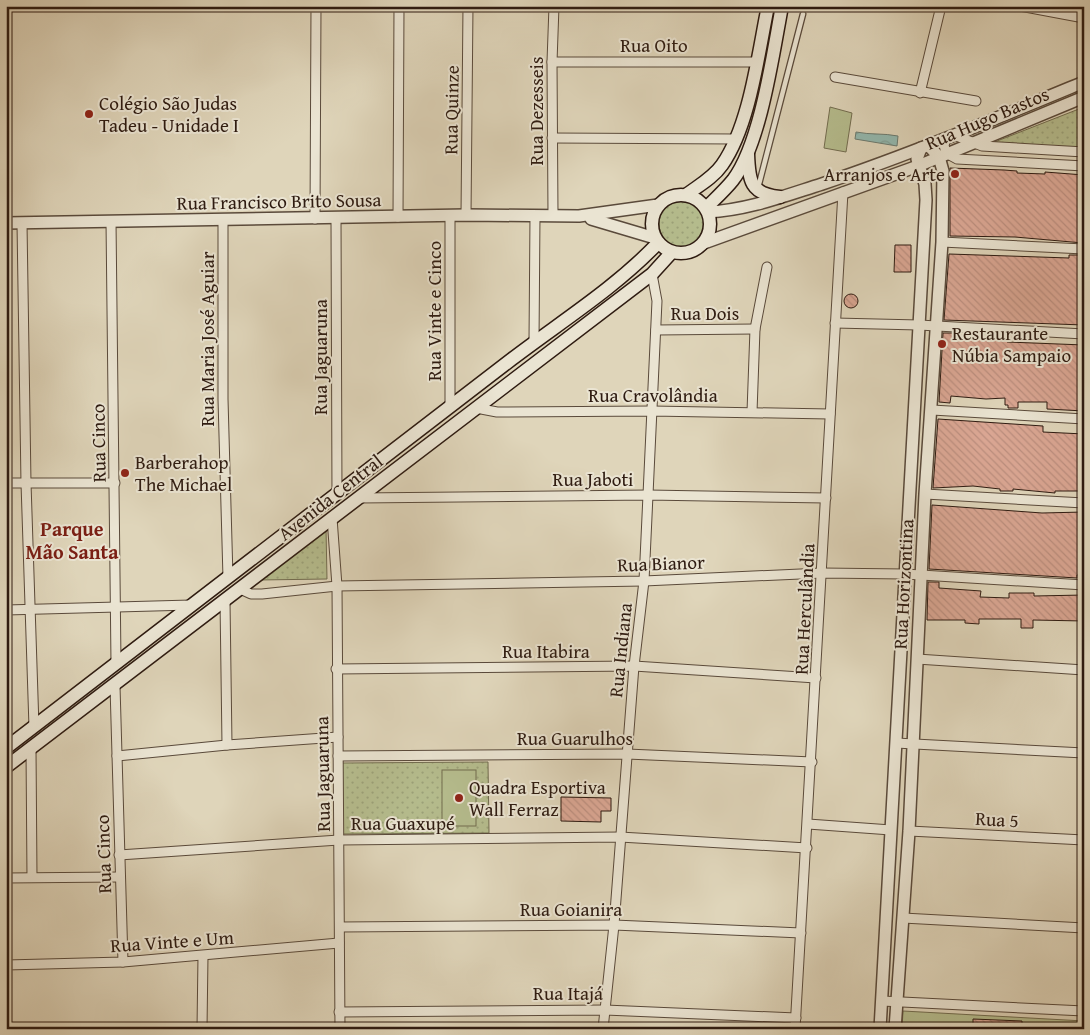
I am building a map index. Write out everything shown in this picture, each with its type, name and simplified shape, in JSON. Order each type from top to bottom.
[{"type":"main road","points":[[686,195],[722,165],[736,139],[768,6]]},
{"type":"main road","points":[[707,210],[733,179],[748,154],[757,123],[782,6]]},
{"type":"main road","points":[[748,154],[750,180],[757,192],[764,196],[780,198]]},
{"type":"main road","points":[[686,195],[695,198],[707,210],[710,228],[704,243],[689,252],[672,252],[657,240],[652,221],[658,205],[666,198],[686,195]]},
{"type":"main road","name":"Avenida Central","points":[[6,748],[627,272],[657,240]]},
{"type":"main road","name":"Avenida Central","points":[[6,767],[115,686],[522,371],[652,274],[672,252]]},
{"type":"main road","points":[[512,359],[522,371]]},
{"type":"street","points":[[315,219],[316,6]]},
{"type":"street","points":[[398,217],[399,6]]},
{"type":"street","name":"Rua Quinze","points":[[466,215],[468,6]]},
{"type":"street","name":"Rua Dezesseis","points":[[553,215],[552,62],[554,6]]},
{"type":"street","points":[[920,92],[941,6]]},
{"type":"street","points":[[1020,6],[1084,18]]},
{"type":"street","name":"Rua Oito","points":[[552,62],[756,62]]},
{"type":"street","points":[[835,77],[976,101]]},
{"type":"street","points":[[707,210],[748,207],[780,198],[924,146],[1084,82]]},
{"type":"street","name":"Rua Hugo Bastos","points":[[704,243],[918,166],[1084,97]]},
{"type":"street","points":[[950,136],[982,146],[1084,152]]},
{"type":"street","points":[[950,136],[944,144],[942,155],[960,159],[1084,166]]},
{"type":"street","points":[[552,138],[736,139]]},
{"type":"street","points":[[918,166],[917,159],[924,146]]},
{"type":"street","name":"Rua Horizontina","points":[[895,1029],[913,744],[925,494],[942,242],[944,178],[942,155],[924,146]]},
{"type":"street","name":"Rua Horizontina","points":[[880,1029],[926,200],[925,184],[918,166]]},
{"type":"street","name":"Rua Herculândia","points":[[796,1029],[843,192]]},
{"type":"street","points":[[580,216],[658,205]]},
{"type":"street","name":"Rua Francisco Brito Sousa","points":[[6,223],[315,219],[450,215],[580,216]]},
{"type":"street","name":"Rua Vinte e Cinco","points":[[450,215],[450,408]]},
{"type":"street","points":[[534,342],[535,216]]},
{"type":"street","points":[[580,216],[604,221],[657,240]]},
{"type":"street","name":"Rua Jaguaruna","points":[[336,218],[337,495]]},
{"type":"street","name":"Rua Maria José Aguiar","points":[[223,220],[223,399],[228,578]]},
{"type":"street","name":"Rua Cinco","points":[[111,221],[116,663]]},
{"type":"street","points":[[22,223],[26,483],[34,727]]},
{"type":"street","points":[[942,242],[1084,249]]},
{"type":"street","points":[[752,412],[755,329],[767,267]]},
{"type":"street","name":"Rua Indiana","points":[[603,1029],[614,925],[634,666],[644,581],[656,330],[656,292],[652,274]]},
{"type":"street","points":[[835,323],[919,325],[1084,334]]},
{"type":"street","name":"Rua Dois","points":[[656,330],[755,329]]},
{"type":"street","name":"Rua Cravolândia","points":[[476,408],[497,412],[652,411],[830,414]]},
{"type":"street","points":[[932,410],[1084,418]]},
{"type":"street","points":[[6,483],[115,483]]},
{"type":"street","points":[[925,494],[1084,503]]},
{"type":"street","name":"Rua Jaboti","points":[[359,498],[648,495],[826,498]]},
{"type":"street","name":"Rua Jaguaruna","points":[[332,518],[337,586],[336,669],[340,1029]]},
{"type":"street","name":"Rua Bianor","points":[[240,589],[252,594],[262,594],[337,586],[644,581],[822,573],[905,574],[1084,585]]},
{"type":"street","points":[[225,601],[227,745]]},
{"type":"street","points":[[6,610],[191,605]]},
{"type":"street","points":[[917,659],[1084,670]]},
{"type":"street","name":"Rua Itabira","points":[[336,669],[634,666],[816,678]]},
{"type":"street","name":"Rua Cinco","points":[[115,686],[123,962]]},
{"type":"street","points":[[117,756],[227,745],[338,737]]},
{"type":"street","points":[[896,743],[1084,753]]},
{"type":"street","points":[[31,749],[32,877]]},
{"type":"street","name":"Rua Guarulhos","points":[[338,756],[627,754],[812,762]]},
{"type":"street","points":[[808,824],[891,830]]},
{"type":"street","name":"Rua 5","points":[[908,831],[1084,840]]},
{"type":"street","name":"Rua Guaxupé","points":[[120,855],[339,840],[620,838],[807,848]]},
{"type":"street","points":[[6,878],[120,877]]},
{"type":"street","points":[[903,918],[1084,928]]},
{"type":"street","name":"Rua Goianira","points":[[340,926],[614,925],[801,933]]},
{"type":"street","name":"Rua Vinte e Um","points":[[6,966],[123,962],[339,943]]},
{"type":"street","points":[[202,1029],[203,956]]},
{"type":"street","points":[[882,1001],[1084,1011]]},
{"type":"street","name":"Rua Itajá","points":[[340,1012],[605,1010],[796,1018]]},
{"type":"lane","points":[[757,192],[802,14]]},
{"type":"green space","points":[[830,107],[852,113],[846,152],[824,148]]},
{"type":"green space","points":[[1084,107],[1084,148],[992,143]]},
{"type":"green space","points":[[677,201],[687,201],[701,211],[705,224],[701,237],[695,243],[687,247],[677,247],[663,237],[659,229],[659,219],[669,205]]},
{"type":"green space","points":[[326,529],[327,579],[259,580]]},
{"type":"green space","points":[[488,762],[489,833],[343,834],[342,763]]},
{"type":"green space","name":"Quadra Esportiva Wall Ferraz","points":[[442,770],[476,770],[476,826],[442,826]]},
{"type":"green space","points":[[903,1011],[1084,1021],[1084,1029],[902,1029]]},
{"type":"water","points":[[856,132],[898,136],[897,146],[855,139]]},
{"type":"building","points":[[950,168],[1084,175],[1083,243],[1015,237],[950,236]]},
{"type":"building","points":[[895,245],[911,245],[911,272],[894,272]]},
{"type":"building","points":[[949,254],[1069,258],[1069,255],[1082,255],[1084,325],[944,320]]},
{"type":"building","points":[[848,294],[854,294],[858,301],[854,308],[848,308],[844,304],[844,298]]},
{"type":"building","points":[[943,333],[953,333],[953,337],[1007,340],[1007,342],[1084,345],[1084,411],[1047,409],[1047,402],[1018,402],[1018,408],[1008,408],[1008,405],[1005,405],[1005,398],[986,399],[951,396],[950,403],[939,402]]},
{"type":"building","points":[[938,419],[1043,426],[1043,432],[1084,434],[1082,491],[1055,491],[1055,493],[1013,489],[1013,491],[1000,491],[1000,489],[973,486],[933,488]]},
{"type":"building","points":[[932,505],[1042,513],[1084,512],[1084,575],[1077,575],[1077,578],[929,569]]},
{"type":"building","points":[[928,582],[939,582],[939,588],[981,591],[980,597],[1009,598],[1009,593],[1034,593],[1034,596],[1084,595],[1084,621],[1033,620],[1033,628],[1021,628],[1021,619],[979,619],[979,624],[965,623],[965,620],[927,620]]},
{"type":"building","points":[[561,797],[611,798],[611,811],[601,811],[601,822],[561,821]]},
{"type":"building","points":[[973,1019],[1022,1021],[1022,1029],[973,1029]]},
{"type":"place","name":"Colégio São Judas Tadeu - Unidade I","points":[[89,114]]},
{"type":"place","name":"Arranjos e Arte","points":[[955,174]]},
{"type":"place","name":"Restaurante Núbia Sampaio","points":[[942,344]]},
{"type":"place","name":"Barberahop The Michael","points":[[125,473]]},
{"type":"place","name":"Quadra Esportiva Wall Ferraz","points":[[459,798]]},
{"type":"district","name":"Parque Mão Santa","points":[[72,540]]}]
